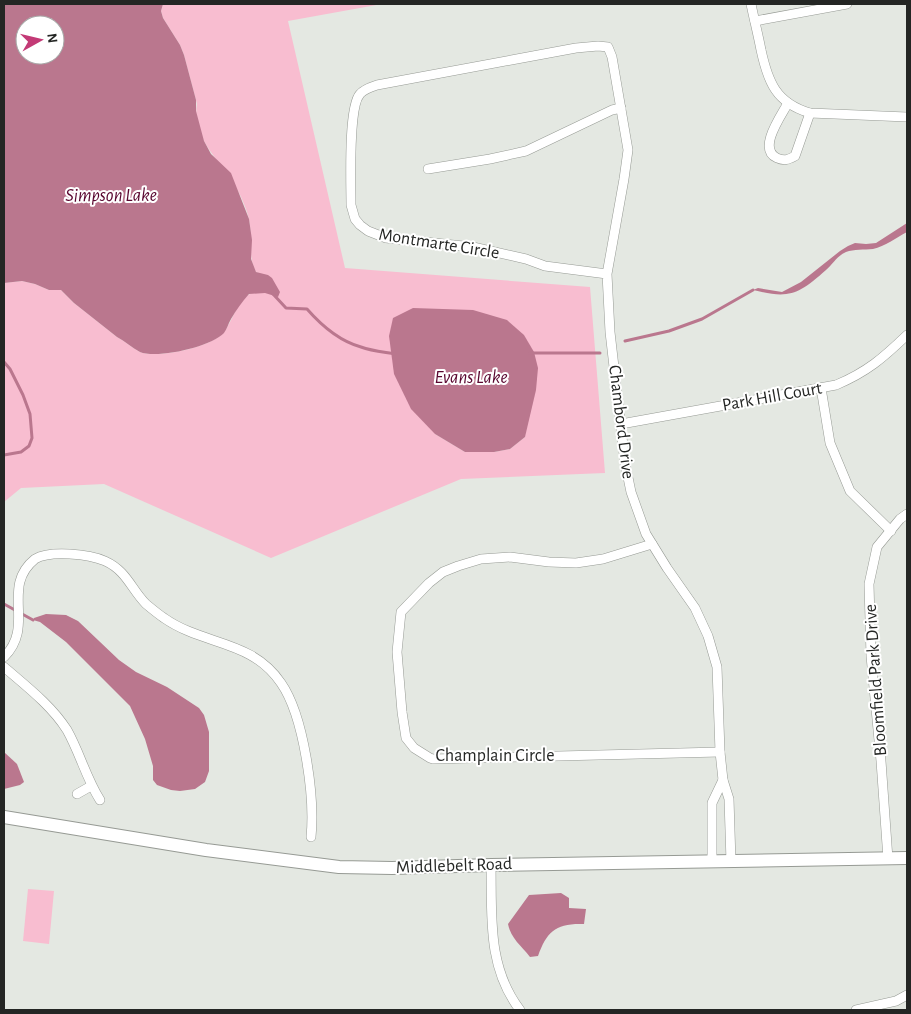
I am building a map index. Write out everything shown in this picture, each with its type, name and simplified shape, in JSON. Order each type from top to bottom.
[{"type":"street","points":[[751,4],[766,74],[773,87],[788,103],[810,113],[907,117]]},
{"type":"street","points":[[755,21],[847,4]]},
{"type":"street","name":"Chambord Drive","points":[[608,47],[612,57],[622,108],[628,150],[607,274],[610,332],[625,464],[631,492],[646,534],[695,608],[708,636],[717,668],[720,752],[723,780],[729,799],[731,862]]},
{"type":"street","name":"Montmarte Circle","points":[[607,274],[544,266],[526,259],[473,247],[386,238],[368,232],[360,225],[355,219],[351,204],[353,110],[359,94],[366,89],[377,85],[576,48],[608,47]]},
{"type":"street","points":[[788,103],[771,135],[769,152],[774,157],[788,160],[795,156],[810,113]]},
{"type":"street","points":[[428,169],[526,151],[612,110],[622,108]]},
{"type":"street","name":"Park Hill Court","points":[[621,424],[836,385],[858,375],[882,359],[907,335]]},
{"type":"street","points":[[821,388],[830,442],[850,491],[890,530]]},
{"type":"street","name":"Bloomfield Park Drive","points":[[888,859],[871,656],[869,584],[877,547],[900,519],[907,514]]},
{"type":"street","name":"Champlain Circle","points":[[652,544],[603,559],[576,563],[510,557],[481,559],[444,572],[429,583],[401,612],[397,652],[406,738],[414,748],[430,758],[720,752]]},
{"type":"street","points":[[4,657],[9,652],[16,631],[11,592],[15,579],[24,568],[44,555],[88,556],[105,561],[121,571],[145,603],[175,625],[189,632],[243,650],[270,668],[291,699],[297,720],[310,781],[313,815],[311,837]]},
{"type":"street","points":[[4,667],[39,698],[66,728],[78,750],[91,786],[100,800]]},
{"type":"street","points":[[712,861],[712,803],[723,780]]},
{"type":"street","points":[[77,794],[91,786]]},
{"type":"street","name":"Middlebelt Road","points":[[4,817],[206,850],[320,865],[392,868],[907,858]]},
{"type":"street","points":[[490,865],[492,933],[495,952],[501,977],[513,1001],[520,1010]]},
{"type":"street","points":[[856,1010],[896,1001],[907,995]]},
{"type":"shaded area","points":[[163,4],[382,4],[288,21],[345,268],[590,287],[605,473],[461,479],[271,558],[104,484],[21,488],[4,502],[4,283],[22,281],[49,290],[61,290],[74,303],[117,337],[140,352],[148,354],[171,353],[197,347],[208,342],[224,332],[245,297],[255,292],[273,294],[271,278],[256,272],[253,266],[251,233],[247,211],[234,184],[204,141],[196,117],[197,104],[184,55],[161,11]],"holes":[[[435,434],[525,437],[510,449],[494,452],[465,452]]]},
{"type":"shaded area","points":[[28,889],[54,891],[49,944],[23,941]]},
{"type":"water","name":"Simpson Lake","points":[[4,4],[163,4],[161,11],[163,18],[184,55],[204,141],[211,154],[231,173],[249,219],[252,240],[251,259],[256,272],[272,278],[280,292],[278,297],[265,293],[249,294],[235,312],[224,333],[217,338],[208,343],[184,350],[171,353],[148,354],[140,352],[117,337],[74,303],[61,290],[49,290],[22,281],[4,283]]},
{"type":"water","points":[[907,223],[907,232],[886,244],[873,249],[846,252],[800,290],[792,293],[776,294],[753,290],[758,288],[782,292],[801,282],[848,246],[855,243],[876,243]]},
{"type":"water","name":"Evans Lake","points":[[413,308],[473,310],[507,320],[524,335],[534,352],[538,368],[536,390],[525,437],[510,449],[494,452],[465,452],[435,434],[411,409],[394,374],[389,336],[393,318]]},
{"type":"water","points":[[46,614],[66,615],[78,621],[119,660],[136,672],[167,687],[199,708],[204,715],[209,732],[209,771],[205,782],[195,789],[180,791],[157,785],[153,780],[153,766],[145,739],[130,706],[66,642],[40,622],[33,620]]},
{"type":"water","points":[[4,752],[17,764],[24,782],[20,785],[4,789]]},
{"type":"water","points":[[561,893],[569,898],[569,908],[586,909],[584,924],[566,925],[554,930],[545,940],[538,956],[530,957],[514,938],[508,924],[529,895]]},
{"type":"waterway","points":[[625,341],[669,331],[702,319],[753,290]]},
{"type":"waterway","points":[[273,294],[286,308],[307,309],[318,321],[345,341],[369,350],[395,354]]},
{"type":"waterway","points":[[530,353],[600,353]]},
{"type":"waterway","points":[[4,362],[10,369],[23,395],[30,414],[32,438],[29,446],[21,452],[4,455]]},
{"type":"waterway","points":[[4,604],[33,620]]}]
